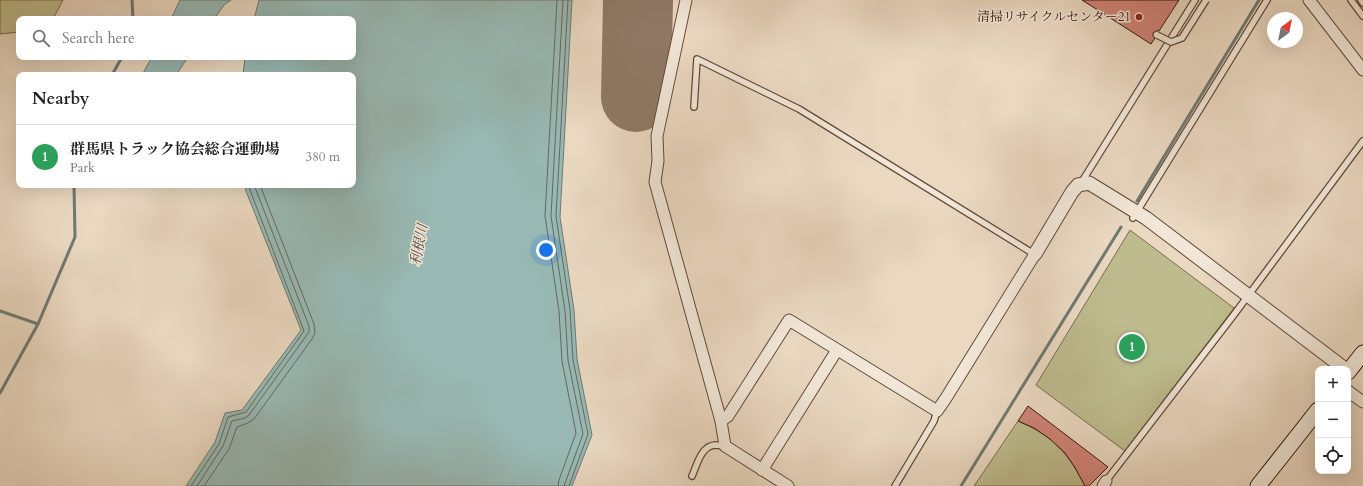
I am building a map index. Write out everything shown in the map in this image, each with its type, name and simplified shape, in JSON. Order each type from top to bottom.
[{"type":"main road","points":[[1351,367],[1363,353]]},
{"type":"main road","points":[[1258,486],[1315,414]]},
{"type":"street","points":[[686,0],[657,136],[658,161],[655,182],[721,420],[725,446],[788,486]]},
{"type":"street","points":[[1309,0],[1363,70]]},
{"type":"street","points":[[721,420],[728,416],[789,320],[937,411],[1072,192],[1081,184],[1089,183],[1341,366]]},
{"type":"street","points":[[1246,298],[1329,366]]},
{"type":"street","points":[[762,470],[837,350]]},
{"type":"street","points":[[1351,393],[1363,402]]},
{"type":"lane","points":[[1081,184],[1194,0]]},
{"type":"lane","points":[[1157,35],[1171,42],[1182,38],[1206,0]]},
{"type":"lane","points":[[1135,215],[1267,0]]},
{"type":"lane","points":[[1351,0],[1363,16]]},
{"type":"lane","points":[[694,107],[697,59],[799,109],[1035,254]]},
{"type":"lane","points":[[1105,484],[1363,140]]},
{"type":"lane","points":[[895,486],[934,421],[937,411]]},
{"type":"lane","points":[[692,476],[701,456],[706,449],[714,445],[725,446]]},
{"type":"shaded area","points":[[0,0],[63,0],[55,16],[16,16],[16,32],[0,34]]},
{"type":"shaded area","points":[[1130,230],[1234,308],[1125,451],[1036,385]]},
{"type":"shaded area","points":[[1018,421],[1050,439],[1066,455],[1085,486],[974,486]]},
{"type":"water","points":[[180,0],[231,0],[224,5],[216,16],[172,16]]},
{"type":"water","name":"利根川","points":[[259,0],[572,0],[560,217],[574,310],[577,359],[592,435],[572,486],[186,486],[215,442],[225,413],[242,410],[301,330],[246,188],[356,188],[356,72],[243,72],[245,60],[356,60],[356,16],[255,16]]},
{"type":"water","points":[[150,60],[186,60],[178,72],[144,72]]},
{"type":"building","name":"清掃リサイクルセンター21","points":[[1082,0],[1179,0],[1159,31],[1153,33],[1155,38],[1151,44]]},
{"type":"building","points":[[1028,406],[1108,467],[1089,486],[1085,486],[1065,453],[1050,439],[1034,428],[1018,421]]},
{"type":"waterway","points":[[132,0],[133,16]]},
{"type":"waterway","points":[[1137,201],[1259,0]]},
{"type":"waterway","points":[[114,72],[120,60]]},
{"type":"waterway","points":[[0,393],[38,324],[75,237],[74,188]]},
{"type":"waterway","points":[[961,486],[1121,227]]},
{"type":"waterway","points":[[0,311],[38,324]]},
{"type":"runway","points":[[636,97],[638,0]]},
{"type":"place","name":"清掃リサイクルセンター21","points":[[1139,17]]},
{"type":"place","name":"群馬県トラック協会総合運動場","points":[[1132,347]]}]
